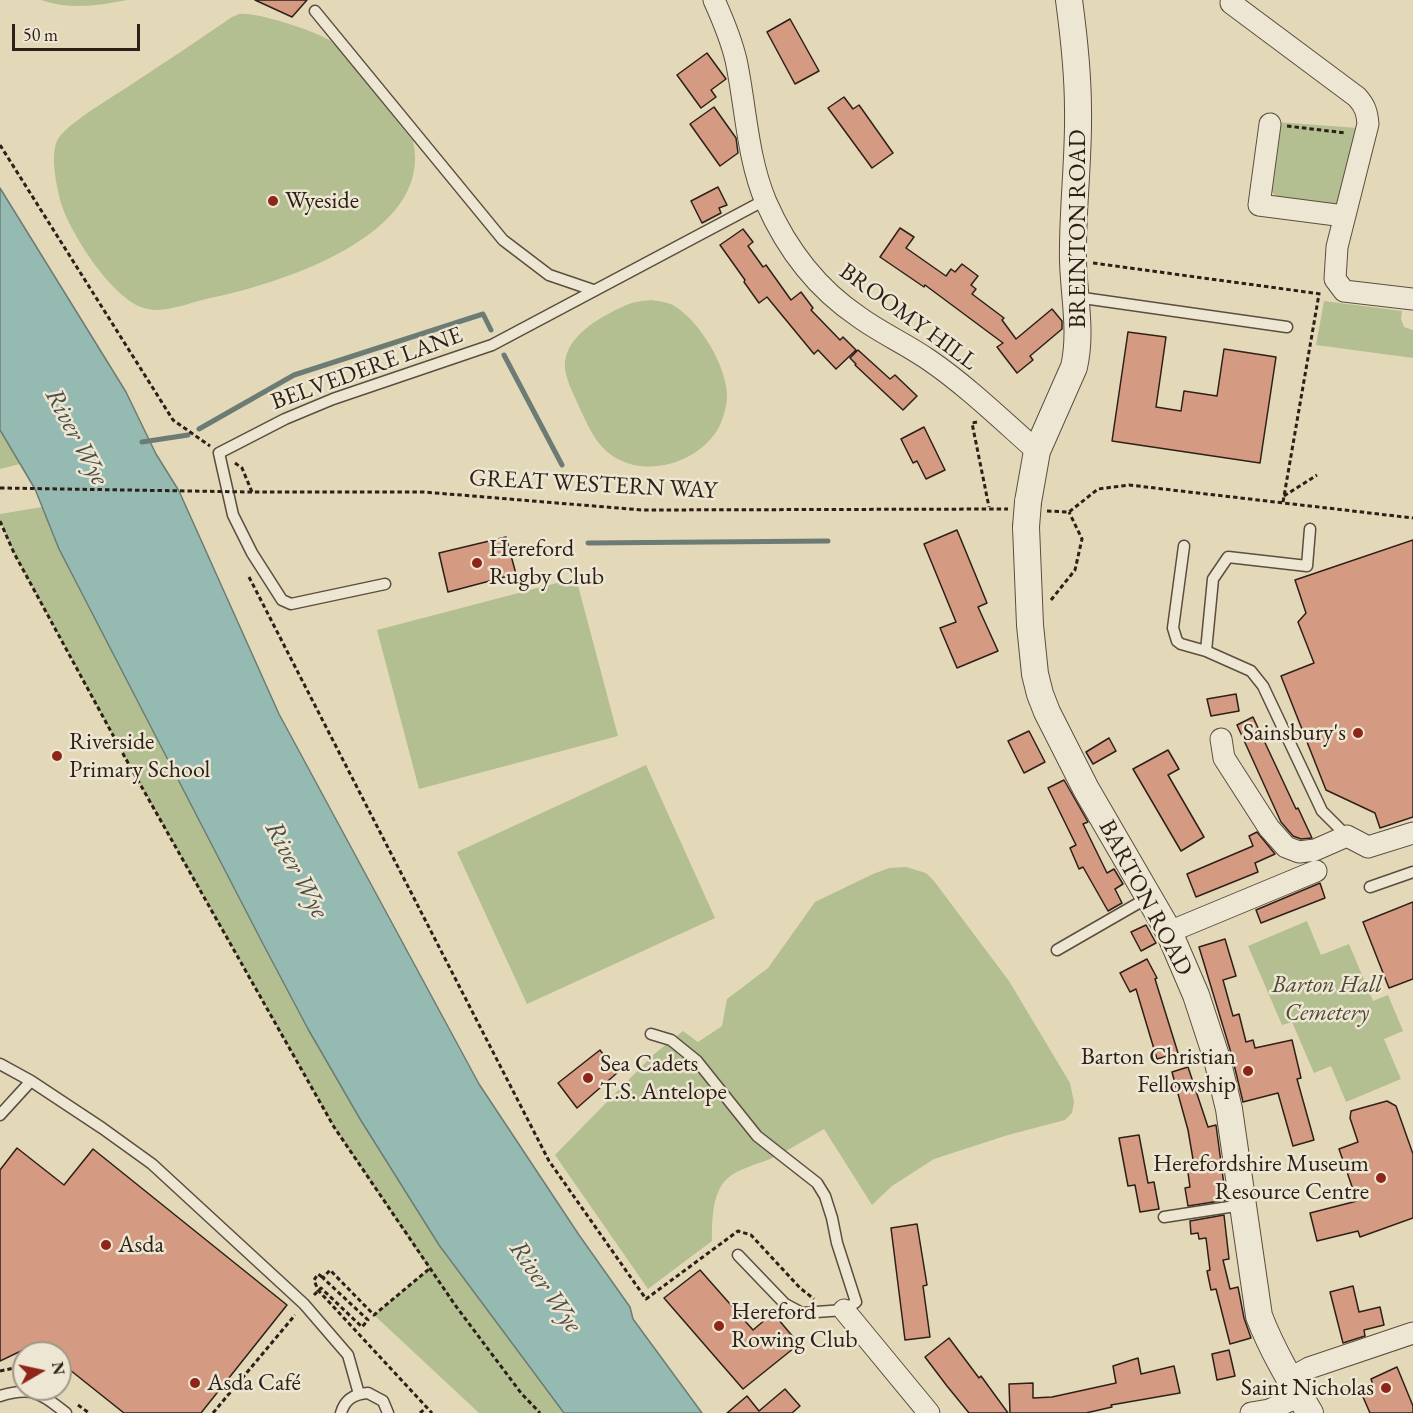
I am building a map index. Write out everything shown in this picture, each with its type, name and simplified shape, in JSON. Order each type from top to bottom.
[{"type":"street","name":"BROOMY HILL","points":[[714,0],[728,31],[735,57],[748,137],[765,200],[795,255],[810,276],[831,297],[860,318],[927,359],[1037,451]]},
{"type":"street","name":"BREINTON ROAD","points":[[1037,451],[1076,360],[1078,332],[1073,261],[1078,92],[1077,62],[1069,0]]},
{"type":"street","points":[[1231,3],[1357,97],[1367,111],[1368,124],[1344,216],[1335,264],[1335,279],[1344,291],[1413,299]]},
{"type":"street","points":[[1270,124],[1259,205],[1344,216]]},
{"type":"street","name":"BARTON ROAD","points":[[1037,451],[1028,512],[1030,624],[1035,674],[1047,712],[1086,789],[1169,932],[1196,995],[1217,1059],[1229,1109],[1259,1316],[1267,1337],[1300,1396]]},
{"type":"street","points":[[1221,739],[1224,758],[1269,828],[1287,847],[1299,852],[1315,850],[1347,836],[1368,847],[1413,833]]},
{"type":"street","points":[[1169,932],[1316,870]]},
{"type":"street","points":[[844,1310],[928,1413]]},
{"type":"street","points":[[1251,1413],[1277,1407],[1300,1396],[1309,1368],[1413,1333]]},
{"type":"lane","points":[[315,11],[503,240],[549,275],[593,291]]},
{"type":"lane","name":"BELVEDERE LANE","points":[[219,453],[285,419],[333,399],[492,345],[765,200]]},
{"type":"lane","points":[[1076,297],[1287,327]]},
{"type":"lane","points":[[219,453],[233,515],[252,553],[282,600],[291,603],[385,584]]},
{"type":"lane","points":[[1206,651],[1213,579],[1228,557],[1307,566],[1310,529]]},
{"type":"lane","points":[[1184,546],[1173,628],[1174,636],[1181,644],[1206,651],[1251,671],[1263,686],[1322,811],[1347,836]]},
{"type":"lane","points":[[1370,886],[1413,872]]},
{"type":"lane","points":[[1057,950],[1149,897]]},
{"type":"lane","points":[[651,1034],[671,1041],[697,1061],[757,1136],[817,1183],[825,1196],[856,1302],[844,1310],[802,1313],[785,1304],[738,1255]]},
{"type":"lane","points":[[0,1064],[31,1081],[152,1164],[304,1304],[348,1355],[359,1394]]},
{"type":"lane","points":[[0,1115],[31,1081]]},
{"type":"lane","points":[[1164,1217],[1242,1205]]},
{"type":"lane","points":[[0,1396],[18,1390],[32,1391],[46,1397],[66,1413]]},
{"type":"lane","points":[[341,1413],[345,1402],[359,1394],[368,1393],[383,1401],[388,1413]]},
{"type":"path","points":[[1270,124],[1364,136]]},
{"type":"path","points":[[0,145],[173,420],[242,468],[252,492]]},
{"type":"path","points":[[1073,261],[1319,294],[1283,502]]},
{"type":"path","points":[[989,507],[972,423],[996,415]]},
{"type":"path","points":[[1284,496],[1317,475]]},
{"type":"path","points":[[1030,624],[1075,570],[1082,539],[1069,513],[1098,489],[1130,485],[1413,518]]},
{"type":"path","name":"GREAT WESTERN WAY","points":[[0,488],[424,492],[642,510],[989,507],[1028,512],[1069,513]]},
{"type":"path","points":[[0,521],[14,553],[121,751],[334,1127],[429,1269],[521,1393],[540,1413]]},
{"type":"path","points":[[248,574],[549,1161],[646,1299],[738,1231],[751,1235],[801,1288],[817,1301],[844,1310]]},
{"type":"path","points":[[323,1278],[330,1270],[374,1315],[429,1269]]},
{"type":"path","points":[[221,1413],[214,1411],[304,1304],[318,1290],[321,1288],[362,1327],[368,1320],[318,1274],[314,1280],[318,1290],[432,1413]]},
{"type":"path","points":[[420,1413],[427,1407]]},
{"type":"green space","points":[[41,0],[127,0],[84,6],[63,5]]},
{"type":"green space","points":[[239,14],[260,16],[288,24],[334,43],[413,141],[413,175],[400,204],[375,229],[344,251],[271,282],[177,307],[162,310],[148,309],[122,295],[108,281],[74,232],[57,188],[54,169],[56,142],[82,117]]},
{"type":"green space","points":[[1277,122],[1358,128],[1338,204],[1278,198],[1271,191]]},
{"type":"green space","points":[[651,300],[673,305],[702,332],[717,358],[726,384],[727,396],[725,412],[711,439],[687,457],[659,466],[629,464],[604,449],[591,431],[581,411],[569,384],[565,368],[570,347],[576,338],[594,322],[624,306]]},
{"type":"green space","points":[[1324,301],[1402,311],[1401,319],[1404,327],[1413,330],[1413,358],[1316,345]]},
{"type":"green space","points":[[0,430],[20,464],[0,469]]},
{"type":"green space","points":[[42,507],[59,549],[308,1029],[360,1119],[439,1245],[564,1413],[479,1413],[374,1315],[429,1269],[334,1127],[127,761],[14,553],[0,521],[0,514]]},
{"type":"green space","points":[[576,578],[618,736],[419,789],[377,630]]},
{"type":"green space","points":[[646,765],[715,918],[527,1004],[457,852]]},
{"type":"green space","points":[[906,867],[926,873],[934,881],[1009,981],[1070,1083],[1074,1102],[1072,1113],[1065,1120],[1008,1135],[934,1159],[892,1186],[872,1205],[824,1129],[777,1156],[740,1171],[724,1182],[715,1202],[712,1241],[648,1289],[555,1155],[653,1055],[683,1031],[698,1042],[722,1026],[727,999],[768,968],[815,902],[873,874],[889,868]]},
{"type":"green space","name":"Barton Hall Cemetery","points":[[1307,921],[1321,955],[1349,944],[1373,1001],[1388,995],[1403,1031],[1384,1039],[1401,1079],[1346,1102],[1331,1066],[1314,1073],[1292,1022],[1282,1025],[1248,946]]},
{"type":"water","name":"River Wye","points":[[0,188],[126,392],[156,454],[179,491],[279,714],[479,1084],[579,1235],[630,1307],[633,1319],[702,1413],[564,1413],[439,1245],[360,1119],[308,1029],[59,549],[35,489],[0,430]]},
{"type":"building","points":[[255,0],[307,0],[292,17]]},
{"type":"building","points":[[790,19],[819,71],[795,84],[767,32]]},
{"type":"building","points":[[707,53],[726,79],[711,90],[716,97],[701,108],[677,75]]},
{"type":"building","points":[[844,97],[853,109],[859,105],[893,153],[872,168],[828,108]]},
{"type":"building","points":[[714,107],[736,138],[738,153],[720,166],[690,124]]},
{"type":"building","points":[[718,187],[727,205],[719,208],[721,213],[702,223],[691,201]]},
{"type":"building","points":[[900,228],[914,237],[906,248],[946,276],[951,269],[955,272],[962,264],[978,276],[971,285],[976,289],[972,294],[1004,318],[1002,320],[1016,339],[1052,309],[1062,321],[1062,329],[1030,356],[1033,360],[1017,373],[997,347],[1003,343],[925,285],[924,287],[880,257]]},
{"type":"building","points":[[743,229],[753,242],[748,246],[763,267],[766,265],[791,300],[801,292],[813,308],[811,310],[840,340],[843,337],[856,350],[836,369],[818,350],[814,354],[767,297],[759,303],[744,282],[745,280],[720,245]]},
{"type":"building","points":[[1128,332],[1166,337],[1156,407],[1181,411],[1184,391],[1217,396],[1224,349],[1276,357],[1260,463],[1112,441]]},
{"type":"building","points":[[858,350],[890,379],[895,375],[917,396],[903,410],[855,365],[850,358]]},
{"type":"building","points":[[924,427],[945,470],[926,479],[917,461],[913,463],[901,439]]},
{"type":"building","points":[[957,530],[987,603],[978,607],[998,651],[957,668],[940,628],[956,622],[924,544]]},
{"type":"building","name":"Hereford Rugby Club","points":[[506,537],[516,574],[448,592],[439,553]]},
{"type":"building","name":"Sainsbury's","points":[[1413,540],[1413,817],[1380,828],[1375,813],[1326,790],[1281,676],[1314,663],[1298,622],[1306,613],[1295,580]]},
{"type":"building","points":[[1236,694],[1239,711],[1211,716],[1207,699]]},
{"type":"building","points":[[1253,717],[1312,838],[1301,839],[1293,836],[1281,822],[1237,725]]},
{"type":"building","points":[[1029,731],[1045,762],[1024,773],[1008,741]]},
{"type":"building","points":[[1109,738],[1116,751],[1093,764],[1086,752]]},
{"type":"building","points":[[1168,750],[1179,769],[1168,775],[1204,837],[1181,851],[1133,769]]},
{"type":"building","points":[[1064,780],[1088,822],[1083,824],[1107,873],[1114,869],[1123,884],[1115,889],[1122,903],[1108,911],[1083,867],[1079,869],[1070,848],[1076,845],[1048,788]]},
{"type":"building","points":[[1257,832],[1275,854],[1255,863],[1258,872],[1196,897],[1187,874],[1253,846],[1249,836]]},
{"type":"building","points":[[1320,883],[1325,898],[1261,923],[1256,910]]},
{"type":"building","points":[[1413,902],[1413,979],[1389,988],[1363,922]]},
{"type":"building","points":[[1146,925],[1156,943],[1141,951],[1131,932]]},
{"type":"building","points":[[1225,939],[1236,976],[1223,980],[1233,1016],[1239,1014],[1246,1042],[1253,1040],[1255,1048],[1292,1040],[1301,1078],[1297,1079],[1314,1140],[1293,1146],[1278,1093],[1243,1102],[1232,1056],[1199,947]]},
{"type":"building","points":[[1147,959],[1157,978],[1155,979],[1178,1053],[1157,1059],[1136,989],[1130,992],[1120,973]]},
{"type":"building","name":"Sea Cadets T.S. Antelope","points":[[600,1050],[617,1073],[577,1108],[558,1083]]},
{"type":"building","points":[[1188,1067],[1208,1127],[1216,1125],[1226,1200],[1188,1206],[1185,1188],[1190,1187],[1187,1166],[1194,1165],[1188,1130],[1172,1072]]},
{"type":"building","name":"Herefordshire Museum Resource Centre","points":[[1387,1101],[1396,1106],[1413,1154],[1413,1218],[1360,1237],[1358,1231],[1317,1241],[1310,1213],[1357,1201],[1339,1149],[1358,1142],[1350,1118],[1351,1111]]},
{"type":"building","points":[[1139,1135],[1148,1183],[1154,1182],[1159,1209],[1140,1212],[1135,1185],[1128,1186],[1119,1138]]},
{"type":"building","name":"Asda","points":[[17,1148],[64,1185],[93,1149],[287,1305],[201,1413],[124,1413],[72,1372],[72,1341],[12,1341],[12,1355],[0,1361],[0,1170]]},
{"type":"building","points":[[1224,1215],[1229,1259],[1223,1260],[1230,1289],[1238,1287],[1244,1318],[1251,1338],[1230,1344],[1216,1289],[1211,1290],[1207,1271],[1210,1270],[1206,1238],[1199,1239],[1198,1233],[1191,1234],[1190,1221]]},
{"type":"building","points":[[917,1224],[927,1285],[923,1286],[930,1337],[905,1340],[891,1228]]},
{"type":"building","name":"Hereford Rowing Club","points":[[700,1270],[753,1330],[773,1313],[799,1344],[743,1389],[664,1298]]},
{"type":"building","points":[[1353,1286],[1359,1312],[1380,1307],[1384,1325],[1364,1330],[1365,1336],[1343,1343],[1330,1292]]},
{"type":"building","points":[[949,1338],[1008,1413],[969,1413],[947,1386],[925,1357]]},
{"type":"building","points":[[1229,1350],[1235,1376],[1217,1380],[1212,1354]]},
{"type":"building","points":[[1138,1358],[1141,1374],[1174,1366],[1180,1393],[1111,1405],[1112,1407],[1086,1413],[1010,1413],[1009,1384],[1033,1383],[1033,1398],[1052,1397],[1116,1383],[1113,1366]]},
{"type":"building","name":"Saint Nicholas","points":[[1397,1367],[1413,1406],[1413,1413],[1370,1413],[1360,1390],[1373,1385],[1371,1379]]},
{"type":"building","points":[[785,1389],[800,1406],[792,1413],[727,1413],[747,1396],[759,1411]]},
{"type":"waterway","points":[[199,429],[294,375],[483,314],[491,330]]},
{"type":"waterway","points":[[504,355],[562,465]]},
{"type":"waterway","points":[[142,442],[188,435]]},
{"type":"waterway","points":[[588,543],[828,541]]},
{"type":"place","name":"Wyeside","points":[[273,201]]},
{"type":"place","name":"Hereford Rugby Club","points":[[477,563]]},
{"type":"place","name":"Sainsbury's","points":[[1358,733]]},
{"type":"place","name":"Riverside Primary School","points":[[57,756]]},
{"type":"place","name":"Barton Christian Fellowship","points":[[1248,1071]]},
{"type":"place","name":"Sea Cadets T.S. Antelope","points":[[588,1078]]},
{"type":"place","name":"Herefordshire Museum Resource Centre","points":[[1381,1178]]},
{"type":"place","name":"Asda","points":[[106,1245]]},
{"type":"place","name":"Hereford Rowing Club","points":[[719,1326]]},
{"type":"place","name":"Asda Café","points":[[195,1383]]},
{"type":"place","name":"Saint Nicholas","points":[[1386,1388]]}]
